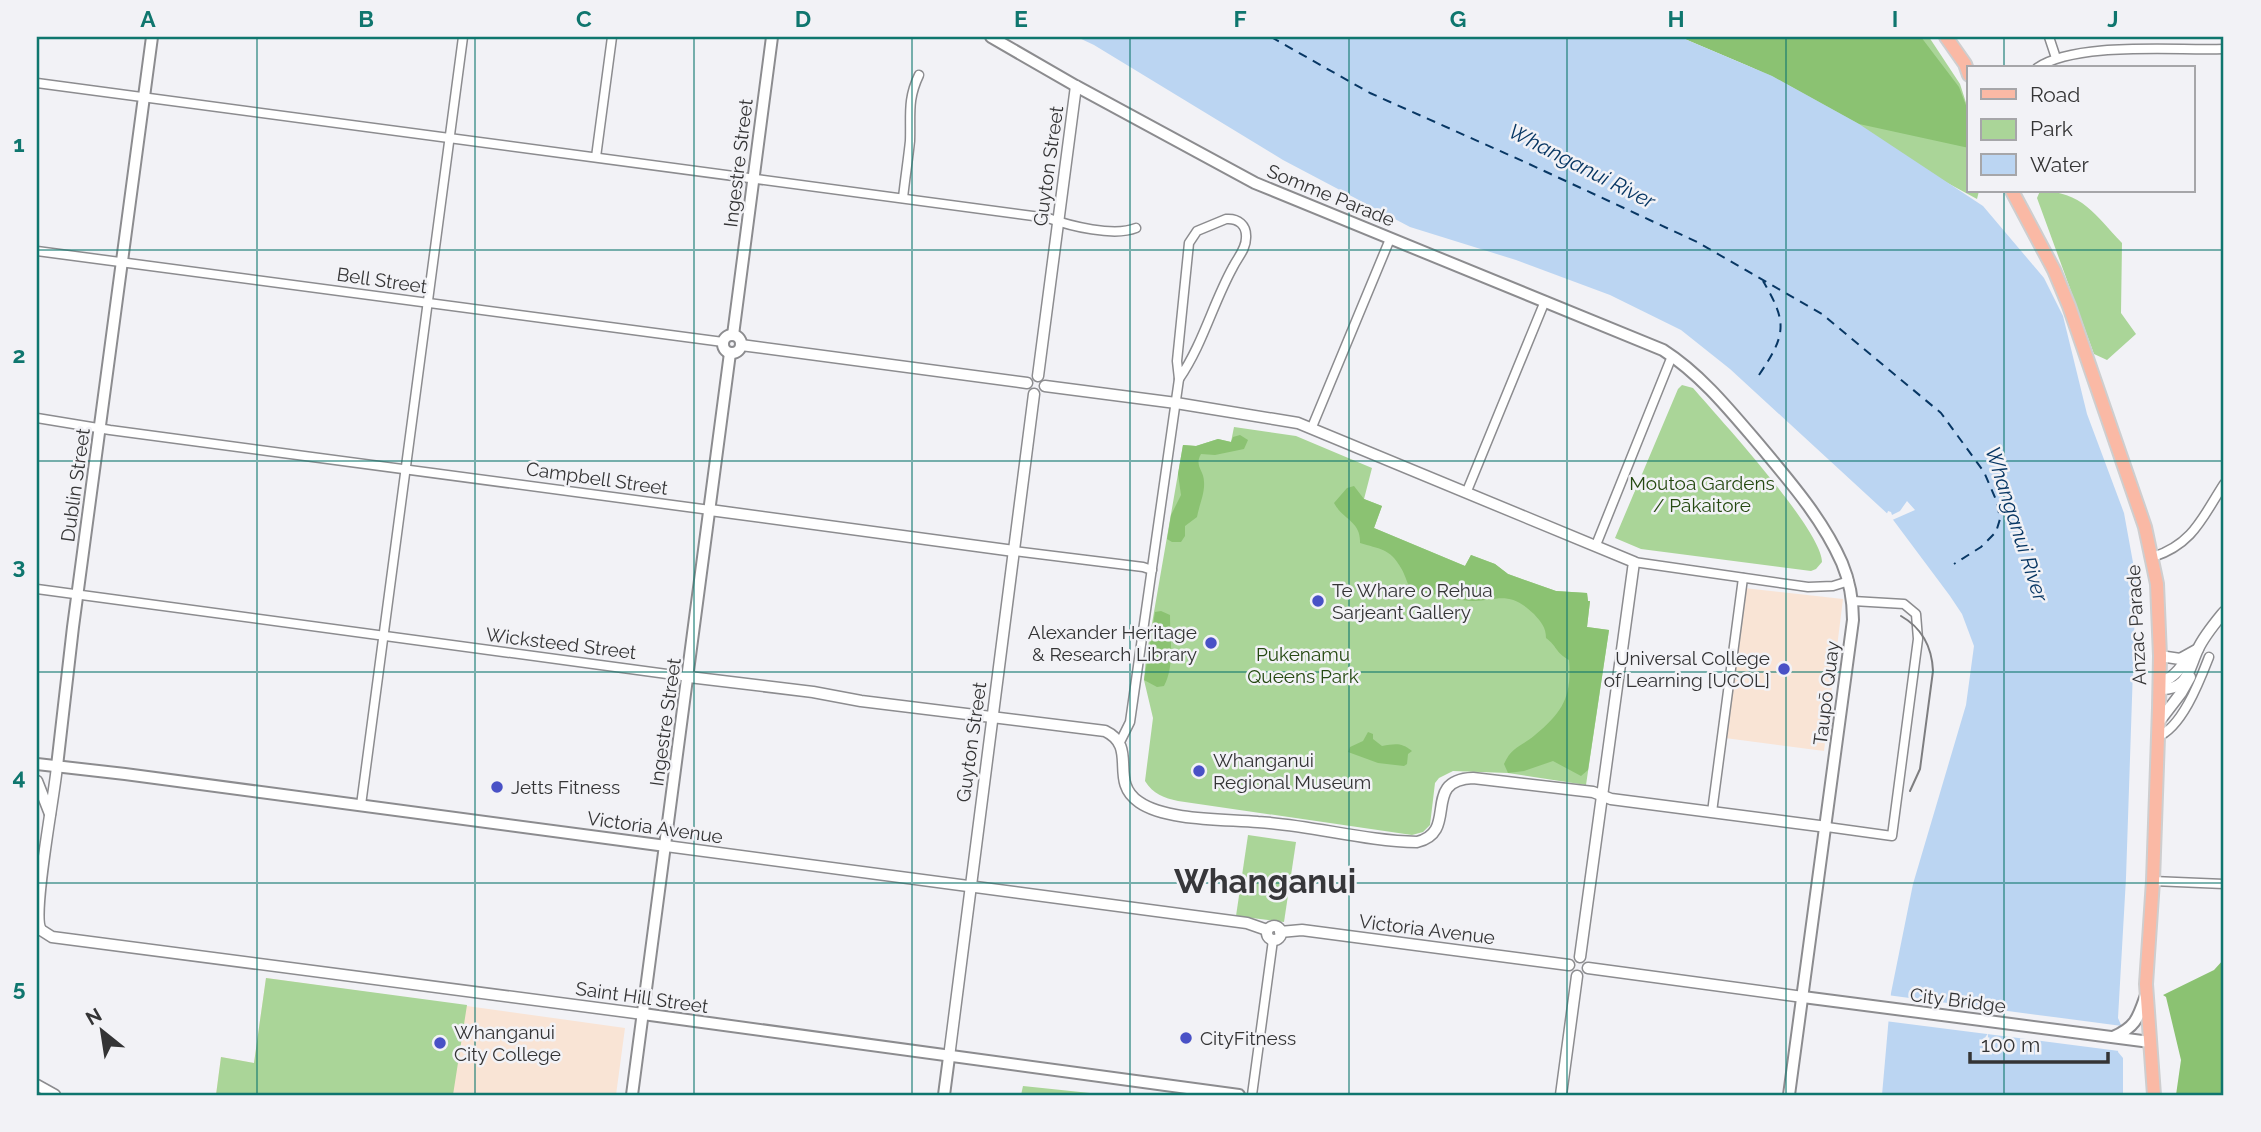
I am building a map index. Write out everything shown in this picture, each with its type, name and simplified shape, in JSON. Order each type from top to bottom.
[{"type":"main road","name":"Dublin Street","points":[[57,766],[152,37]]},
{"type":"main road","name":"Ingestre Street","points":[[733,335],[772,37]]},
{"type":"main road","name":"Somme Parade","points":[[991,37],[1255,183],[1638,338],[1672,356]]},
{"type":"main road","points":[[1946,37],[1967,70]]},
{"type":"main road","name":"Anzac Parade","points":[[2013,192],[2064,290],[2153,556],[2160,656],[2153,881],[2146,995],[2154,1095]]},
{"type":"main road","points":[[733,335],[741,345],[738,351],[730,353],[723,348],[723,342],[733,335]]},
{"type":"main road","name":"Ingestre Street","points":[[632,1095],[730,353]]},
{"type":"main road","name":"Taupō Quay","points":[[1672,356],[1714,394],[1789,480],[1821,524],[1849,580],[1853,601],[1853,620],[1789,1095]]},
{"type":"main road","name":"Victoria Avenue","points":[[37,764],[666,846]]},
{"type":"main road","points":[[2118,1037],[2136,1023],[2146,995]]},
{"type":"main road","name":"City Bridge","points":[[1803,997],[2150,1042]]},
{"type":"main road","name":"Saint Hill Street","points":[[643,1014],[1239,1095]]},
{"type":"main road","name":"Guyton Street","points":[[944,1095],[949,1057]]},
{"type":"street","points":[[361,805],[463,37]]},
{"type":"street","points":[[596,158],[612,37]]},
{"type":"street","points":[[2049,37],[2056,58]]},
{"type":"street","points":[[2041,66],[2056,58],[2137,49],[2224,49]]},
{"type":"street","points":[[902,198],[910,143],[911,91],[919,75]]},
{"type":"street","points":[[37,83],[754,177],[1048,218],[1068,225],[1122,232],[1136,228]]},
{"type":"street","name":"Guyton Street","points":[[1038,376],[1076,86]]},
{"type":"street","points":[[1179,379],[1190,362],[1232,267],[1243,250],[1246,234],[1239,221],[1230,218],[1202,228],[1193,234],[1189,243],[1177,361],[1179,379],[1176,403],[1130,722],[1119,742],[1123,753],[1123,783],[1129,795],[1144,806],[1161,812],[1408,842],[1425,840],[1434,833],[1449,784],[1463,778],[1485,778],[1593,792],[1611,799],[1892,836],[1918,622],[1912,608],[1904,604],[1853,601]]},
{"type":"street","points":[[1312,427],[1390,239]]},
{"type":"street","name":"Bell Street","points":[[37,251],[723,342]]},
{"type":"street","points":[[1467,491],[1545,301]]},
{"type":"street","points":[[741,345],[1027,383]]},
{"type":"street","points":[[1596,545],[1672,356]]},
{"type":"street","points":[[1032,376],[1038,376],[1045,386],[1040,393],[1034,394],[1029,391],[1027,383],[1032,376]]},
{"type":"street","points":[[1045,386],[1176,403],[1280,419],[1312,427],[1634,562],[1815,588],[1833,586],[1849,580]]},
{"type":"street","name":"Guyton Street","points":[[949,1057],[1034,394]]},
{"type":"street","name":"Campbell Street","points":[[37,418],[1152,570]]},
{"type":"street","points":[[2153,556],[2181,544],[2191,534],[2224,484]]},
{"type":"street","points":[[1580,957],[1634,562]]},
{"type":"street","points":[[1712,813],[1742,578]]},
{"type":"street","name":"Wicksteed Street","points":[[37,589],[1105,731],[1119,742]]},
{"type":"street","points":[[2209,657],[2199,684],[2172,727],[2166,734],[2157,730],[2189,683],[2198,649],[2224,612]]},
{"type":"street","points":[[2160,656],[2180,659],[2198,649]]},
{"type":"street","points":[[2159,686],[2175,673],[2188,656]]},
{"type":"street","points":[[2159,686],[2175,687],[2193,667]]},
{"type":"street","name":"Dublin Street","points":[[39,932],[37,921],[57,766]]},
{"type":"street","points":[[37,781],[50,815]]},
{"type":"street","name":"Victoria Avenue","points":[[666,846],[1247,923],[1273,934],[1302,930],[1569,965]]},
{"type":"street","points":[[2153,881],[2224,884]]},
{"type":"street","name":"Saint Hill Street","points":[[39,932],[52,937],[643,1014]]},
{"type":"street","points":[[1252,1095],[1273,934]]},
{"type":"street","points":[[1580,957],[1586,961],[1588,968],[1584,974],[1577,976],[1571,972],[1569,965],[1573,959],[1580,957]]},
{"type":"street","points":[[1588,968],[1803,997]]},
{"type":"street","points":[[1561,1095],[1577,976]]},
{"type":"street","points":[[37,1085],[55,1095]]},
{"type":"shaded area","name":"Universal College of Learning [UCOL]","points":[[1744,588],[1843,599],[1824,751],[1725,738]]},
{"type":"shaded area","name":"Whanganui City College","points":[[266,978],[625,1028],[616,1095],[216,1095],[221,1057],[254,1063]]},
{"type":"green space","points":[[1680,37],[1921,37],[1959,87],[1967,108],[1967,148],[1859,124],[1772,76]]},
{"type":"green space","points":[[1692,37],[1929,37],[1960,84],[1967,106],[1967,192],[1979,192],[1977,199],[1918,167],[1793,88]]},
{"type":"green space","points":[[2040,192],[2054,192],[2077,200],[2087,206],[2122,243],[2121,313],[2136,334],[2107,360],[2094,354],[2037,198]]},
{"type":"green space","name":"Moutoa Gardens / Pākaitore","points":[[1682,385],[1693,388],[1788,501],[1818,547],[1822,562],[1816,569],[1811,571],[1641,549],[1615,538]]},
{"type":"green space","name":"Pukenamu Queens Park","points":[[1234,427],[1296,436],[1372,468],[1364,499],[1382,506],[1374,528],[1465,566],[1471,555],[1495,564],[1508,574],[1556,591],[1587,593],[1590,601],[1587,627],[1609,630],[1586,785],[1508,773],[1453,771],[1435,783],[1430,825],[1423,832],[1412,835],[1178,801],[1164,797],[1152,789],[1145,781],[1153,718],[1144,680],[1183,445],[1196,446],[1218,439],[1231,442]]},
{"type":"green space","points":[[1240,435],[1248,440],[1244,449],[1215,455],[1201,454],[1199,465],[1204,486],[1197,517],[1185,526],[1185,536],[1181,542],[1167,539],[1171,515],[1181,495],[1178,474],[1183,445],[1196,446],[1218,439],[1231,442],[1233,437]]},
{"type":"green space","points":[[1354,486],[1364,499],[1382,506],[1374,528],[1465,566],[1471,555],[1495,564],[1508,574],[1556,591],[1587,593],[1590,601],[1587,627],[1609,630],[1588,770],[1581,776],[1553,761],[1524,771],[1508,773],[1504,764],[1514,750],[1553,719],[1567,693],[1569,660],[1546,638],[1539,620],[1524,606],[1507,599],[1473,601],[1413,593],[1393,556],[1384,550],[1360,543],[1355,525],[1334,503],[1347,488]]},
{"type":"green space","points":[[1161,611],[1170,615],[1171,661],[1164,686],[1157,687],[1144,680],[1155,612]]},
{"type":"green space","points":[[1368,732],[1373,734],[1373,739],[1382,746],[1398,744],[1412,751],[1408,754],[1407,764],[1404,766],[1378,763],[1348,752],[1350,747],[1363,741]]},
{"type":"green space","points":[[1248,835],[1296,842],[1284,922],[1236,916]]},
{"type":"green space","points":[[2224,959],[2224,1095],[2176,1095],[2181,1060],[2166,997],[2163,995],[2214,970]]},
{"type":"green space","name":"Whanganui City College","points":[[266,978],[467,1005],[453,1095],[216,1095],[221,1057],[254,1063]]},
{"type":"green space","points":[[1023,1086],[1109,1095],[1021,1095]]},
{"type":"water","name":"Whanganui River","points":[[1077,37],[1680,37],[1772,76],[1859,124],[1983,206],[2044,278],[2063,316],[2087,414],[2124,513],[2136,579],[2126,878],[2118,1018],[2121,1025],[2118,1052],[2123,1058],[2123,1095],[1882,1095],[1891,993],[1913,884],[1966,705],[1974,646],[1962,614],[1891,517],[1730,369],[1681,330],[1610,295],[1516,260],[1410,227],[1283,160]]},
{"type":"pier","points":[[1907,501],[1915,510],[1890,521],[1886,516],[1888,511],[1892,515],[1900,511]]},
{"type":"pier","points":[[1887,995],[2122,1026],[2119,1051],[1885,1021]]},
{"type":"ferry route","points":[[1271,37],[1370,93],[1697,242],[1822,314],[1941,413],[1984,472],[1997,502],[2000,519],[1996,532],[1981,547],[1954,564]]},
{"type":"ferry route","points":[[1759,375],[1775,349],[1780,329],[1777,308],[1763,281]]},
{"type":"tram line","points":[[1901,616],[1920,632],[1931,654],[1933,671],[1920,769],[1910,791]]},
{"type":"place","name":"Te Whare o Rehua Sarjeant Gallery","points":[[1318,601]]},
{"type":"place","name":"Alexander Heritage & Research Library","points":[[1211,643]]},
{"type":"place","name":"Universal College of Learning [UCOL]","points":[[1784,669]]},
{"type":"place","name":"Whanganui Regional Museum","points":[[1199,771]]},
{"type":"place","name":"Jetts Fitness","points":[[497,787]]},
{"type":"place","name":"CityFitness","points":[[1186,1038]]},
{"type":"place","name":"Whanganui City College","points":[[440,1043]]},
{"type":"district","name":"Whanganui","points":[[1265,881]]}]
